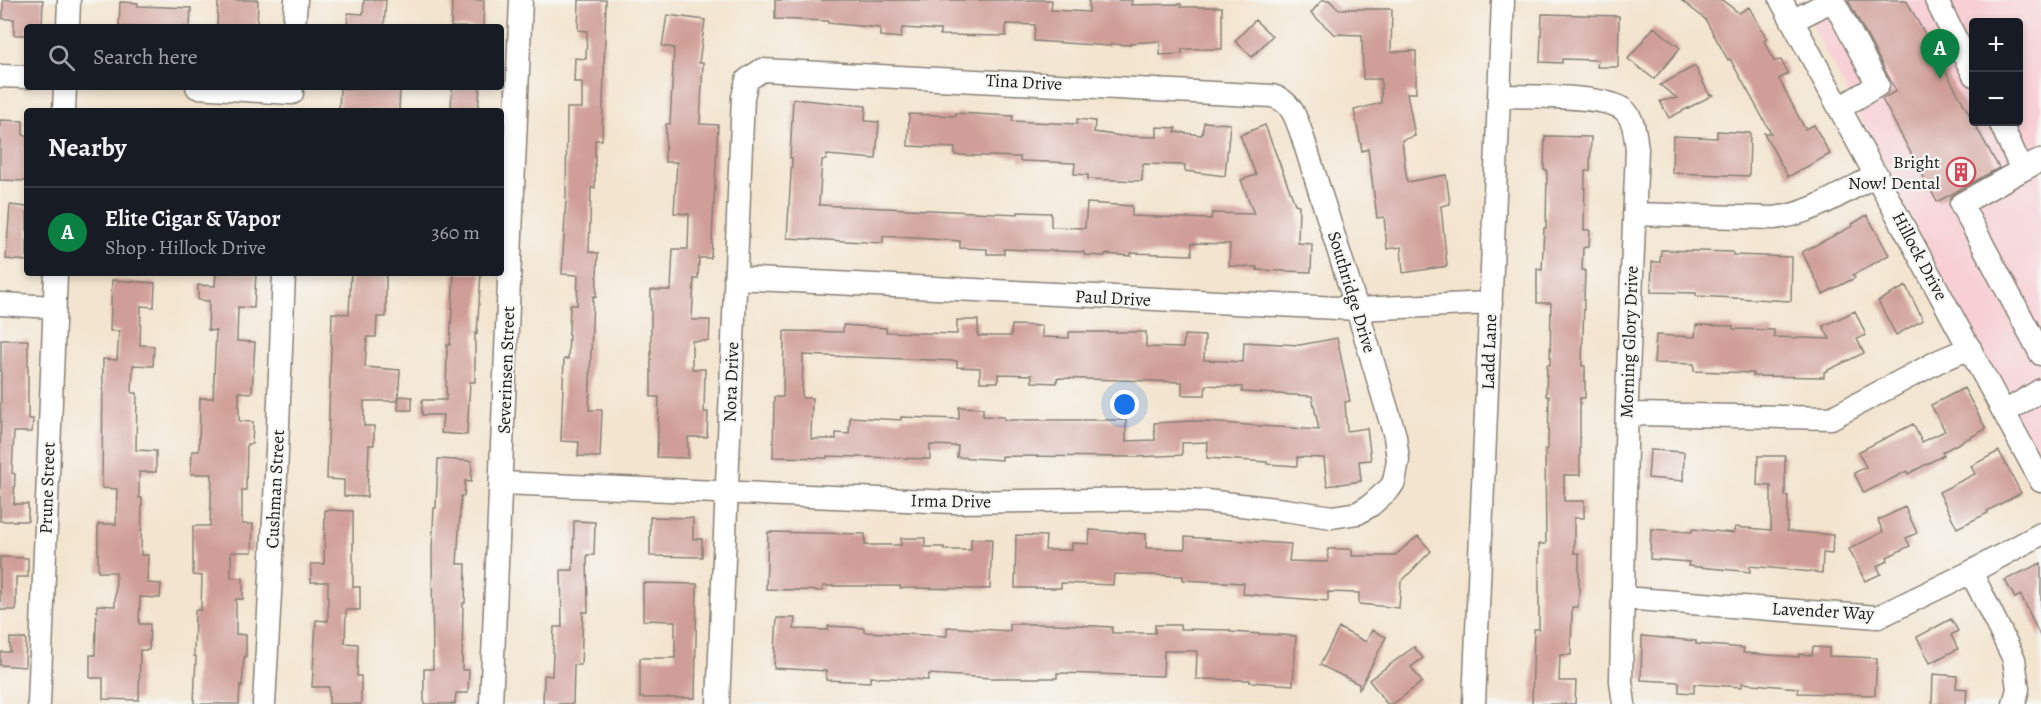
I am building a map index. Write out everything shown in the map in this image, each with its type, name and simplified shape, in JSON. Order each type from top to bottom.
[{"type":"street","points":[[68,24],[69,0]]},
{"type":"street","points":[[294,24],[296,0]]},
{"type":"street","name":"Severinsen Street","points":[[490,704],[521,0]]},
{"type":"street","name":"Ladd Lane","points":[[1474,704],[1503,0]]},
{"type":"street","name":"Hillock Drive","points":[[1780,0],[2041,481]]},
{"type":"street","points":[[1792,21],[1833,0],[1878,85],[1840,108]]},
{"type":"street","points":[[1936,0],[1972,72]]},
{"type":"street","name":"Tina Drive","points":[[762,70],[1272,96],[1284,100]]},
{"type":"street","name":"Nora Drive","points":[[718,704],[744,88],[747,80],[762,70]]},
{"type":"street","points":[[0,76],[24,77]]},
{"type":"street","points":[[64,108],[65,90]]},
{"type":"street","points":[[225,90],[291,97]]},
{"type":"street","name":"Morning Glory Drive","points":[[1499,96],[1597,100],[1623,109],[1633,124],[1637,149],[1627,409],[1621,681],[1624,704]]},
{"type":"street","name":"Southridge Drive","points":[[1284,100],[1296,117],[1301,132],[1358,309],[1395,436],[1397,471],[1390,488]]},
{"type":"street","points":[[2003,126],[2032,165],[1961,204],[2041,354]]},
{"type":"street","points":[[1634,214],[1774,218],[1794,216],[1815,208],[1876,175]]},
{"type":"street","name":"Prune Street","points":[[39,704],[56,276]]},
{"type":"street","name":"Cushman Street","points":[[264,704],[284,276]]},
{"type":"street","name":"Paul Drive","points":[[735,278],[1358,309],[1491,303]]},
{"type":"street","points":[[0,304],[54,307]]},
{"type":"street","points":[[1627,409],[1636,414],[1831,418],[1939,361],[1970,348]]},
{"type":"street","points":[[2005,412],[2041,390]]},
{"type":"street","name":"Irma Drive","points":[[501,483],[954,502],[1157,499],[1206,501],[1340,518],[1358,513],[1390,488]]},
{"type":"street","name":"Lavender Way","points":[[1623,598],[1878,617],[1971,572],[2041,534]]},
{"type":"street","points":[[1971,572],[2014,659],[2018,688],[2014,704]]},
{"type":"shaded area","points":[[1799,0],[2041,0],[2041,457],[2016,419]]},
{"type":"building","points":[[3,0],[43,0],[42,24],[24,24],[24,35],[14,35],[14,19],[3,19]]},
{"type":"building","points":[[218,0],[258,0],[257,24],[217,24]]},
{"type":"building","points":[[364,0],[386,0],[384,24],[347,24],[348,13],[363,14]]},
{"type":"building","points":[[452,0],[484,0],[483,24],[451,24]]},
{"type":"building","points":[[579,0],[606,0],[602,140],[595,140],[595,188],[591,188],[589,252],[598,253],[596,297],[593,296],[589,410],[602,410],[600,457],[578,456],[579,442],[561,441],[564,359],[568,359],[570,305],[577,305],[578,275],[562,274],[567,108],[582,108],[582,82],[574,82],[575,58],[586,59],[587,31],[578,30]]},
{"type":"building","points":[[775,0],[1052,0],[1051,10],[1089,12],[1089,0],[1132,0],[1131,5],[1181,4],[1181,7],[1222,7],[1222,49],[1182,49],[1182,54],[1160,55],[1160,41],[1130,43],[1130,45],[1111,44],[1110,46],[1034,41],[1035,25],[1006,24],[1006,36],[940,35],[940,30],[902,28],[901,38],[880,36],[880,28],[828,23],[828,21],[775,19]]},
{"type":"building","points":[[1322,0],[1329,0],[1338,9],[1392,9],[1391,52],[1416,51],[1416,93],[1407,93],[1415,136],[1402,140],[1407,182],[1446,175],[1450,204],[1441,206],[1447,266],[1403,273],[1401,247],[1387,249],[1384,217],[1377,218],[1368,149],[1362,151],[1354,110],[1381,103],[1381,79],[1363,79],[1362,35],[1334,34],[1311,13]]},
{"type":"building","points":[[1681,0],[1722,0],[1739,13],[1749,7],[1767,39],[1764,41],[1774,61],[1781,60],[1788,74],[1779,79],[1805,129],[1814,125],[1830,154],[1788,177],[1764,133],[1771,133],[1730,59],[1728,60],[1705,19]]},
{"type":"building","points":[[1848,0],[1906,0],[1969,114],[1969,126],[1976,126],[1999,168],[1937,202],[1882,99],[1896,91]]},
{"type":"building","points":[[120,2],[138,3],[138,6],[191,8],[190,24],[119,24]]},
{"type":"building","points":[[1542,14],[1619,16],[1618,67],[1597,67],[1598,60],[1562,59],[1562,63],[1540,62]]},
{"type":"building","points":[[667,15],[705,20],[699,63],[703,63],[700,124],[718,125],[711,258],[699,258],[698,279],[694,279],[692,320],[710,320],[709,341],[692,341],[692,369],[705,369],[704,412],[708,412],[707,437],[688,437],[688,458],[657,457],[659,397],[651,397],[651,290],[671,290],[673,249],[688,249],[689,214],[674,213],[677,162],[665,162],[666,124],[670,124],[674,48],[662,46]]},
{"type":"building","points":[[1255,20],[1272,36],[1252,57],[1235,41]]},
{"type":"building","points":[[1654,27],[1680,48],[1654,79],[1628,59]]},
{"type":"building","points":[[1695,66],[1709,94],[1713,95],[1669,118],[1660,101],[1677,98],[1660,85]]},
{"type":"building","points":[[340,90],[400,90],[399,108],[339,108]]},
{"type":"building","points":[[452,90],[480,90],[478,108],[451,108]]},
{"type":"building","points":[[793,99],[866,106],[865,121],[879,122],[876,159],[827,155],[826,160],[822,160],[819,205],[1018,214],[1018,212],[1051,213],[1051,227],[1085,228],[1087,203],[1132,206],[1132,216],[1211,219],[1212,213],[1254,214],[1241,180],[1256,175],[1240,135],[1265,125],[1295,204],[1299,205],[1298,243],[1312,244],[1311,272],[1257,270],[1257,267],[1229,266],[1230,244],[1192,243],[1192,255],[1131,253],[1131,256],[1105,254],[1105,256],[1084,255],[1084,252],[1004,249],[1004,254],[987,254],[987,249],[960,248],[960,241],[883,236],[883,243],[787,238]]},
{"type":"building","points":[[956,113],[1013,116],[1012,121],[1077,124],[1077,119],[1095,121],[1094,132],[1121,136],[1157,137],[1157,127],[1176,128],[1175,132],[1202,135],[1204,122],[1230,124],[1225,176],[1185,171],[1185,165],[1143,164],[1142,181],[1088,179],[1088,175],[1074,174],[1075,163],[1020,161],[1020,157],[955,155],[955,148],[908,146],[909,114],[956,116]]},
{"type":"building","points":[[0,120],[23,121],[24,181],[0,180]]},
{"type":"building","points":[[1717,131],[1750,133],[1749,176],[1672,173],[1673,136],[1717,138]]},
{"type":"building","points":[[1545,136],[1591,137],[1590,171],[1585,171],[1584,230],[1590,230],[1589,246],[1583,248],[1582,270],[1585,270],[1582,366],[1585,366],[1585,398],[1580,398],[1580,475],[1564,475],[1564,501],[1584,501],[1584,518],[1574,518],[1574,553],[1579,553],[1579,592],[1578,607],[1572,607],[1571,655],[1560,655],[1559,681],[1576,681],[1575,704],[1532,704],[1534,629],[1539,629],[1539,544],[1546,544],[1545,449],[1548,449],[1549,396],[1546,396],[1547,365],[1550,365],[1551,303],[1537,303],[1537,269],[1542,270],[1544,228],[1546,228]]},
{"type":"building","points":[[10,205],[24,207],[24,261],[6,259]]},
{"type":"building","points":[[1867,215],[1889,255],[1853,275],[1855,278],[1823,294],[1802,252],[1853,226],[1852,224]]},
{"type":"building","points":[[1661,250],[1733,252],[1733,255],[1792,257],[1791,301],[1696,296],[1696,293],[1651,292],[1652,262],[1660,262]]},
{"type":"building","points":[[216,276],[256,276],[254,308],[238,307],[237,341],[255,342],[252,393],[239,392],[239,421],[253,422],[252,444],[247,444],[246,490],[242,490],[242,524],[253,524],[252,552],[231,552],[231,578],[243,578],[243,599],[236,599],[236,634],[246,635],[246,657],[244,657],[239,704],[194,704],[195,610],[201,610],[202,576],[193,575],[193,526],[210,526],[212,474],[191,474],[192,451],[199,451],[200,398],[213,398],[216,331],[208,330],[209,301],[198,300],[198,285],[215,286]]},
{"type":"building","points":[[351,276],[386,276],[386,317],[377,317],[376,337],[367,337],[365,367],[400,370],[398,401],[364,401],[364,426],[374,426],[374,445],[369,445],[367,497],[344,496],[344,480],[327,479],[332,313],[349,314]]},
{"type":"building","points":[[454,276],[481,276],[477,334],[475,333],[475,382],[470,382],[467,435],[441,433],[443,415],[422,415],[422,400],[446,400],[447,345],[450,345]]},
{"type":"building","points":[[112,280],[155,283],[154,307],[141,306],[140,345],[154,346],[153,366],[133,365],[132,393],[137,393],[136,450],[156,451],[156,472],[139,472],[139,498],[142,498],[141,555],[148,555],[147,583],[161,584],[160,598],[140,597],[139,624],[150,624],[149,650],[140,650],[139,700],[103,699],[103,678],[90,678],[90,655],[95,655],[97,605],[115,606],[116,572],[98,572],[98,524],[116,524],[117,489],[102,488],[103,359],[117,360],[119,331],[110,331]]},
{"type":"building","points":[[1906,286],[1923,320],[1896,335],[1878,301]]},
{"type":"building","points":[[1855,311],[1866,335],[1857,339],[1864,353],[1824,372],[1824,377],[1753,376],[1753,373],[1694,371],[1694,364],[1654,363],[1656,335],[1695,337],[1696,325],[1774,330],[1774,337],[1830,339],[1823,326]]},
{"type":"building","points":[[957,320],[978,320],[978,336],[1011,336],[1012,325],[1042,326],[1042,337],[1069,338],[1069,332],[1146,332],[1146,347],[1183,348],[1184,335],[1205,336],[1204,360],[1243,362],[1244,342],[1300,345],[1337,338],[1350,401],[1345,402],[1347,431],[1367,428],[1371,460],[1359,461],[1361,481],[1327,486],[1324,458],[1297,457],[1297,466],[1207,458],[1208,442],[1182,443],[1182,455],[1136,457],[1002,456],[1002,460],[957,457],[958,446],[930,445],[930,459],[773,457],[774,397],[783,397],[784,331],[843,332],[843,325],[886,328],[886,332],[957,334]],"holes":[[[803,355],[957,361],[957,367],[980,368],[980,382],[998,382],[998,374],[1032,375],[1032,382],[1057,383],[1057,378],[1182,382],[1182,395],[1205,395],[1206,385],[1242,387],[1242,392],[1312,396],[1319,430],[1192,421],[1154,423],[1155,440],[1126,441],[1126,420],[1004,420],[1004,417],[983,416],[983,408],[959,407],[959,419],[901,417],[901,420],[850,417],[849,434],[836,433],[836,439],[811,439],[812,398],[802,398]]]},
{"type":"building","points":[[1,340],[28,340],[28,419],[33,419],[32,432],[14,432],[12,473],[15,474],[14,504],[28,504],[28,521],[0,521]]},
{"type":"building","points":[[1964,388],[1986,429],[1942,452],[1944,455],[1908,474],[1907,471],[1864,493],[1854,473],[1866,467],[1858,452],[1913,424],[1922,442],[1945,431],[1931,405]]},
{"type":"building","points":[[399,396],[412,397],[412,410],[398,410]]},
{"type":"building","points":[[1650,450],[1684,452],[1683,481],[1648,478]]},
{"type":"building","points":[[1999,451],[2021,493],[1957,528],[1939,492],[1975,474],[1971,466]]},
{"type":"building","points":[[1758,456],[1785,456],[1785,496],[1788,496],[1787,531],[1833,535],[1832,554],[1823,553],[1822,573],[1750,566],[1750,572],[1688,566],[1689,562],[1650,559],[1651,529],[1692,532],[1692,529],[1734,533],[1735,527],[1771,530],[1771,486],[1757,485]]},
{"type":"building","points":[[438,459],[472,461],[471,482],[465,481],[464,496],[461,496],[457,564],[466,564],[462,670],[469,670],[468,693],[456,693],[455,704],[424,704],[424,669],[433,669],[432,550]]},
{"type":"building","points":[[1905,507],[1917,533],[1906,538],[1910,546],[1887,557],[1888,561],[1877,566],[1881,574],[1865,581],[1849,549],[1883,532],[1878,520]]},
{"type":"building","points":[[325,510],[353,511],[353,587],[360,587],[360,610],[346,610],[345,643],[358,644],[357,676],[361,676],[361,704],[329,704],[329,687],[312,687],[316,620],[328,621],[328,582],[311,582],[311,564],[324,564]]},
{"type":"building","points":[[650,517],[693,518],[693,539],[702,539],[702,557],[650,556]]},
{"type":"building","points":[[574,521],[595,522],[594,555],[587,555],[588,612],[583,612],[581,665],[574,665],[573,704],[543,704],[544,675],[552,676],[554,627],[562,627],[561,570],[573,570]]},
{"type":"building","points":[[1090,530],[1146,534],[1146,548],[1185,549],[1185,537],[1291,544],[1289,561],[1328,562],[1328,549],[1352,549],[1352,556],[1394,556],[1418,536],[1431,551],[1401,582],[1399,608],[1359,604],[1359,593],[1328,592],[1328,601],[1243,594],[1244,583],[1183,580],[1183,576],[1114,574],[1113,585],[1061,583],[1061,588],[1015,588],[1016,535],[1046,536],[1045,550],[1072,550],[1072,543],[1089,544]]},
{"type":"building","points":[[768,532],[865,534],[865,545],[901,545],[901,538],[925,538],[925,547],[944,547],[944,550],[971,550],[971,539],[992,539],[990,589],[823,586],[823,591],[766,589]]},
{"type":"building","points":[[0,557],[28,558],[28,577],[16,577],[16,610],[0,610]]},
{"type":"building","points":[[2041,563],[2041,638],[2021,595],[2015,598],[2005,580]]},
{"type":"building","points":[[643,583],[697,584],[695,698],[640,698],[640,658],[675,658],[675,621],[643,620]]},
{"type":"building","points":[[777,618],[795,618],[794,629],[828,630],[828,626],[864,628],[864,632],[947,636],[947,627],[1010,631],[1010,624],[1057,624],[1112,627],[1112,633],[1155,633],[1155,625],[1180,625],[1180,629],[1230,630],[1230,632],[1296,636],[1293,685],[1250,682],[1250,680],[1196,679],[1197,651],[1164,651],[1163,676],[1057,673],[1057,678],[991,678],[929,674],[928,680],[870,677],[870,682],[826,680],[826,671],[774,668]]},
{"type":"building","points":[[1951,619],[1958,631],[1951,635],[1958,649],[1930,663],[1917,637]]},
{"type":"building","points":[[1339,628],[1366,642],[1372,630],[1386,637],[1359,690],[1359,684],[1320,665]]},
{"type":"building","points":[[1642,636],[1744,648],[1743,653],[1799,657],[1799,654],[1812,655],[1813,647],[1829,648],[1829,656],[1877,658],[1875,695],[1798,693],[1798,688],[1742,683],[1742,687],[1694,684],[1694,693],[1679,692],[1679,682],[1641,680]]},
{"type":"building","points":[[10,638],[26,639],[25,667],[0,665],[0,652],[10,652]]},
{"type":"building","points":[[1414,647],[1423,658],[1411,667],[1422,682],[1393,704],[1387,704],[1369,680]]},
{"type":"building","points":[[1933,674],[1957,676],[1956,688],[1967,689],[1966,704],[1932,704]]},
{"type":"place","name":"Elite Cigar & Vapor","points":[[1940,79]]},
{"type":"place","name":"Bright Now! Dental","points":[[1961,172]]}]
